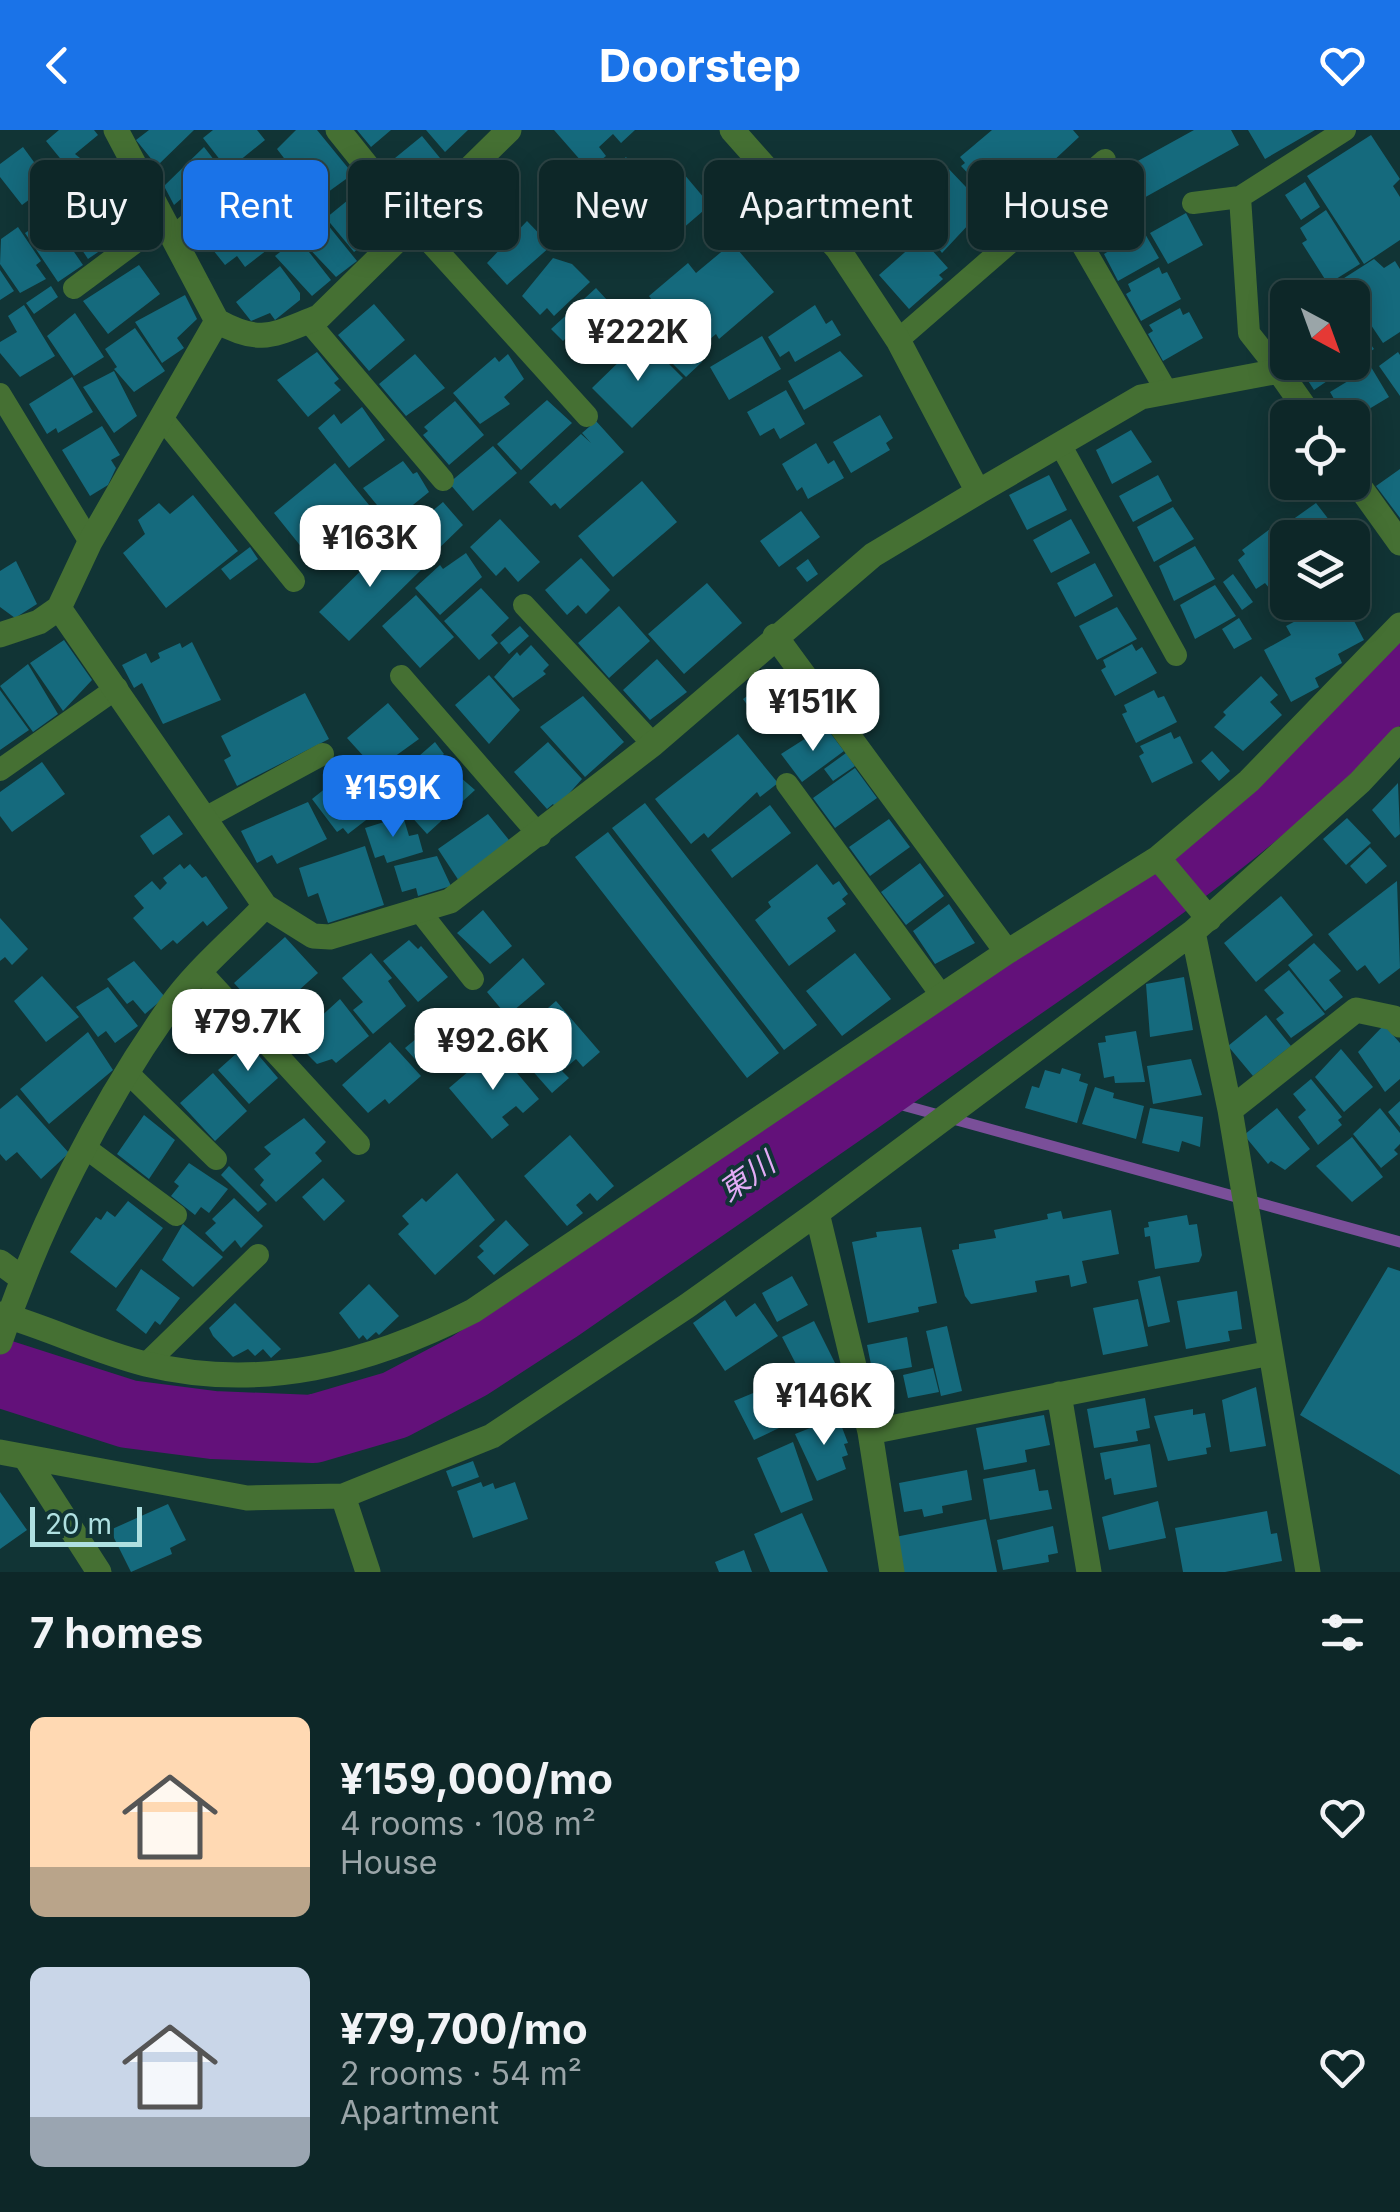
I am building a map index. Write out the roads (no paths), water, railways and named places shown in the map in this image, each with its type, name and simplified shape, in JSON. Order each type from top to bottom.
[{"type":"street","points":[[116,130],[218,321],[246,337],[282,333],[319,317],[390,250]]},
{"type":"street","points":[[338,130],[362,160]]},
{"type":"street","points":[[732,130],[838,249],[898,340],[978,492]]},
{"type":"street","points":[[479,160],[507,131]]},
{"type":"street","points":[[0,634],[39,622],[59,608],[90,542],[218,321]]},
{"type":"street","points":[[59,608],[265,906],[313,936],[330,938],[450,902],[540,836],[653,744],[873,554],[1142,397],[1270,373]]},
{"type":"street","points":[[1369,500],[1400,543]]},
{"type":"street","points":[[265,906],[172,1004],[128,1074],[87,1149],[10,1270],[2,1326],[146,1364],[246,1375],[298,1373],[390,1350],[434,1332],[473,1312],[1007,952],[1162,862],[1249,782],[1400,625]]},
{"type":"street","points":[[775,636],[1007,952]]},
{"type":"street","points":[[0,1452],[247,1498],[343,1496],[492,1436],[687,1306],[965,1104],[1201,920],[1360,782],[1400,739]]},
{"type":"street","points":[[1162,862],[1201,920],[1308,1572]]},
{"type":"street","points":[[1230,1110],[1356,1010],[1394,1018],[1400,1025]]},
{"type":"street","points":[[817,1213],[870,1432],[892,1572]]},
{"type":"street","points":[[870,1432],[1271,1352]]},
{"type":"street","points":[[1059,1394],[1089,1572]]},
{"type":"street","points":[[27,1460],[99,1572]]},
{"type":"street","points":[[343,1496],[368,1572]]},
{"type":"lane","points":[[1193,203],[1240,197],[1345,130]]},
{"type":"lane","points":[[1240,197],[1249,333],[1270,360]]},
{"type":"lane","points":[[74,288],[183,220]]},
{"type":"lane","points":[[437,250],[587,416]]},
{"type":"lane","points":[[898,340],[1003,250]]},
{"type":"lane","points":[[1085,250],[1167,392]]},
{"type":"lane","points":[[308,321],[443,480]]},
{"type":"lane","points":[[0,394],[90,542]]},
{"type":"lane","points":[[162,418],[294,581]]},
{"type":"lane","points":[[1060,444],[1176,655]]},
{"type":"lane","points":[[524,606],[653,744]]},
{"type":"lane","points":[[400,676],[540,836]]},
{"type":"lane","points":[[0,770],[116,688]]},
{"type":"lane","points":[[207,817],[323,754]]},
{"type":"lane","points":[[787,784],[942,996]]},
{"type":"lane","points":[[418,909],[473,979]]},
{"type":"lane","points":[[202,973],[359,1144]]},
{"type":"lane","points":[[128,1074],[216,1159]]},
{"type":"lane","points":[[87,1149],[176,1215]]},
{"type":"lane","points":[[146,1364],[258,1255]]},
{"type":"waterway","name":"東川","points":[[0,1373],[128,1414],[213,1425],[313,1429],[395,1405],[469,1366],[557,1309],[1151,894],[1306,770],[1400,675]]},
{"type":"waterway","points":[[866,1095],[1400,1242]]}]
